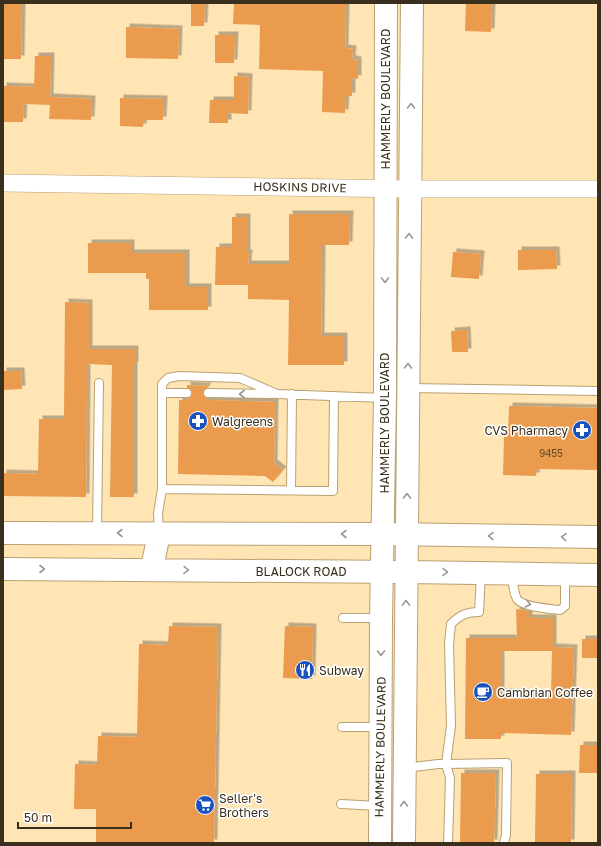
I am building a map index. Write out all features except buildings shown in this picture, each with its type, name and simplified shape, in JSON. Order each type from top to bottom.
[{"type":"main road","name":"HAMMERLY BOULEVARD","points":[[380,843],[381,618],[385,398],[386,3]]},
{"type":"main road","name":"HAMMERLY BOULEVARD","points":[[404,843],[412,3]]},
{"type":"main road","points":[[3,533],[383,534],[598,537]]},
{"type":"main road","points":[[152,570],[159,533]]},
{"type":"main road","name":"BLALOCK ROAD","points":[[3,569],[598,575]]},
{"type":"street","name":"HOSKINS DRIVE","points":[[3,183],[410,189],[598,189]]},
{"type":"lane","points":[[159,533],[158,513],[162,489],[162,384],[168,378],[179,376],[240,378],[277,394]]},
{"type":"lane","points":[[97,533],[99,383]]},
{"type":"lane","points":[[408,388],[598,391]]},
{"type":"lane","points":[[162,393],[187,393]]},
{"type":"lane","points":[[208,393],[292,394],[385,398]]},
{"type":"lane","points":[[291,490],[292,394]]},
{"type":"lane","points":[[162,489],[333,491],[334,396]]},
{"type":"lane","points":[[448,843],[450,778],[446,764],[451,726],[451,624],[460,615],[471,612],[479,612],[481,573]]},
{"type":"lane","points":[[512,573],[513,587],[518,600],[523,604],[560,610],[565,606],[565,574]]},
{"type":"lane","points":[[343,618],[381,618]]},
{"type":"lane","points":[[342,727],[381,727]]},
{"type":"lane","points":[[404,769],[438,764],[507,763],[506,835],[504,843]]},
{"type":"lane","points":[[341,804],[380,806]]},
{"type":"place","name":"Walgreens","points":[[198,421]]},
{"type":"place","name":"CVS Pharmacy","points":[[582,430]]},
{"type":"place","name":"Subway","points":[[305,670]]},
{"type":"place","name":"Cambrian Coffee","points":[[483,692]]},
{"type":"place","name":"Seller's Brothers","points":[[205,805]]}]
